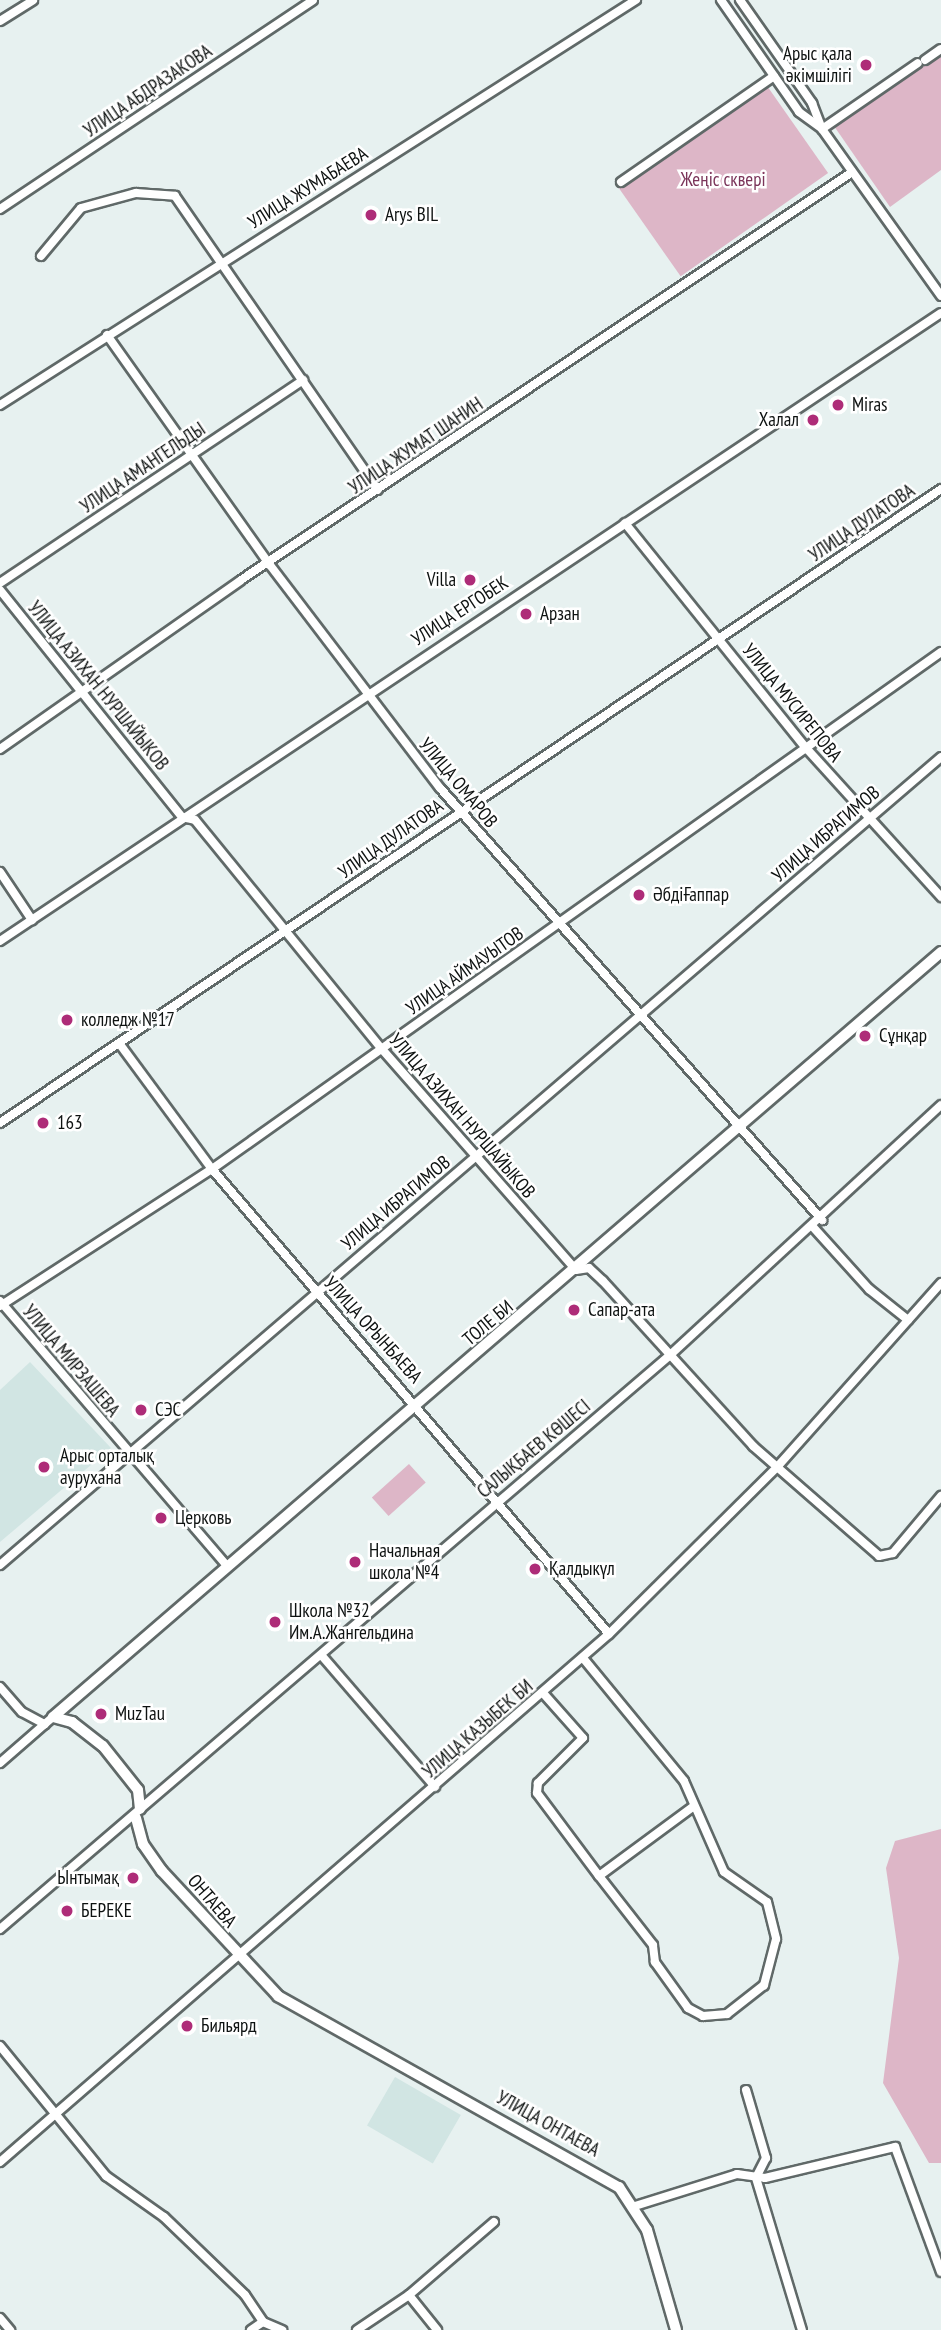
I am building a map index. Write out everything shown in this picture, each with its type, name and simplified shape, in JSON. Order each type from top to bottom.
[{"type":"main road","name":"ТОЛЕ БИ","points":[[49,1721],[742,1129],[941,952]]},
{"type":"main road","name":"ОНТАЕВА","points":[[49,1721],[72,1722],[103,1746],[138,1790],[138,1814],[143,1844],[237,1958],[278,1996],[320,2021]]},
{"type":"main road","name":"УЛИЦА ОНТАЕВА","points":[[320,2021],[584,2163],[635,2206]]},
{"type":"main road","points":[[635,2206],[676,2330]]},
{"type":"street","points":[[0,21],[33,0]]},
{"type":"street","name":"УЛИЦА АБДРАЗАКОВА","points":[[0,209],[313,0]]},
{"type":"street","name":"УЛИЦА ЖУМАБАЕВА","points":[[0,405],[636,0]]},
{"type":"street","points":[[721,0],[799,112],[822,129]]},
{"type":"street","points":[[740,0],[812,103],[822,129],[941,296]]},
{"type":"street","points":[[822,129],[941,49]]},
{"type":"street","points":[[621,182],[774,76]]},
{"type":"street","name":"УЛИЦА ЖУМАТ ШАНИН","points":[[0,750],[378,490],[852,172]]},
{"type":"street","points":[[41,256],[81,208],[162,190],[175,196],[224,260],[378,490]]},
{"type":"street","name":"УЛИЦА ЕРГОБЕК","points":[[0,941],[364,693],[941,313]]},
{"type":"street","name":"УЛИЦА ОМАРОВ","points":[[107,335],[190,455],[364,693],[556,926],[822,1220]]},
{"type":"street","name":"УЛИЦА АМАНГЕЛЬДЫ","points":[[0,583],[303,380]]},
{"type":"street","name":"УЛИЦА ДУЛАТОВА","points":[[0,1123],[285,934],[461,810],[941,489]]},
{"type":"street","name":"УЛИЦА МУСИРЕПОВА","points":[[625,523],[807,749],[941,897]]},
{"type":"street","name":"УЛИЦА АЗИХАН НУРШАЙЫКОВ","points":[[0,590],[182,817],[195,820],[285,934],[381,1048],[576,1270],[589,1268],[603,1281],[669,1356],[778,1466],[879,1556],[893,1553],[941,1496]]},
{"type":"street","name":"УЛИЦА АЙМАУЫТОВ","points":[[1,1304],[212,1169],[941,652]]},
{"type":"street","name":"УЛИЦА ИБРАГИМОВ","points":[[0,1565],[941,757]]},
{"type":"street","points":[[0,872],[33,920]]},
{"type":"street","name":"УЛИЦА ОРЫНБАЕВА","points":[[118,1043],[212,1169],[418,1405],[496,1502],[609,1634]]},
{"type":"street","name":"САЛЫҚБАЕВ КӨШЕСІ","points":[[0,1928],[138,1814],[496,1502],[669,1356],[822,1220],[941,1105]]},
{"type":"street","points":[[813,1227],[869,1289],[908,1320]]},
{"type":"street","name":"УЛИЦА КАЗЫБЕК БИ","points":[[0,2162],[609,1634],[778,1466],[941,1283]]},
{"type":"street","name":"УЛИЦА МИРЗАШЕВА","points":[[1,1304],[228,1567]]},
{"type":"street","points":[[321,1656],[435,1787]]},
{"type":"street","points":[[543,1693],[583,1738],[538,1783],[537,1793],[653,1945],[669,1986],[688,2008],[716,2017],[747,2003],[773,1963],[775,1926],[767,1902],[724,1872],[694,1806],[666,1754],[583,1658]]},
{"type":"street","points":[[0,1687],[22,1712],[49,1721]]},
{"type":"street","points":[[0,1763],[49,1721]]},
{"type":"street","points":[[599,1876],[694,1806]]},
{"type":"street","points":[[0,2046],[106,2176],[220,2268],[263,2322],[282,2330]]},
{"type":"street","points":[[746,2090],[766,2158],[756,2178],[802,2330]]},
{"type":"street","points":[[635,2206],[737,2174],[756,2178],[895,2147],[906,2161],[941,2272]]},
{"type":"street","points":[[357,2330],[409,2295],[494,2222]]},
{"type":"street","points":[[409,2295],[437,2330]]},
{"type":"street","points":[[0,2318],[10,2330]]},
{"type":"street","points":[[251,2330],[263,2322]]},
{"type":"shaded area","name":"Арыс орталық аурухана","points":[[30,1362],[111,1448],[0,1542],[0,1390]]},
{"type":"shaded area","points":[[395,2077],[461,2115],[433,2163],[367,2125]]},
{"type":"green space","points":[[941,53],[941,170],[890,207],[834,126]]},
{"type":"green space","name":"Жеңіс сквері","points":[[765,83],[828,173],[681,276],[618,186]]},
{"type":"green space","points":[[409,1464],[426,1483],[389,1516],[372,1497]]},
{"type":"green space","points":[[941,1829],[941,2163],[929,2163],[883,2083],[899,1958],[886,1868],[895,1841]]},
{"type":"place","name":"Арыс қала әкімшілігі","points":[[866,65]]},
{"type":"place","name":"Arys BIL","points":[[371,215]]},
{"type":"place","name":"Miras","points":[[838,405]]},
{"type":"place","name":"Халал","points":[[813,420]]},
{"type":"place","name":"Villa","points":[[470,580]]},
{"type":"place","name":"Арзан","points":[[526,614]]},
{"type":"place","name":"ӘбдіҒаппар","points":[[639,895]]},
{"type":"place","name":"колледж №17","points":[[67,1020]]},
{"type":"place","name":"Cұнқар","points":[[865,1036]]},
{"type":"place","name":"163","points":[[43,1123]]},
{"type":"place","name":"Сапар-ата","points":[[574,1310]]},
{"type":"place","name":"СЭС","points":[[141,1410]]},
{"type":"place","name":"Арыс орталық аурухана","points":[[44,1467]]},
{"type":"place","name":"Церковь","points":[[161,1518]]},
{"type":"place","name":"Начальная школа №4","points":[[355,1562]]},
{"type":"place","name":"Қалдыкүл","points":[[535,1569]]},
{"type":"place","name":"Школа №32 Им.А.Жангельдина","points":[[275,1622]]},
{"type":"place","name":"MuzTau","points":[[101,1714]]},
{"type":"place","name":"Ынтымақ","points":[[133,1878]]},
{"type":"place","name":"БЕРЕКЕ","points":[[67,1911]]},
{"type":"place","name":"Бильярд","points":[[187,2026]]}]
